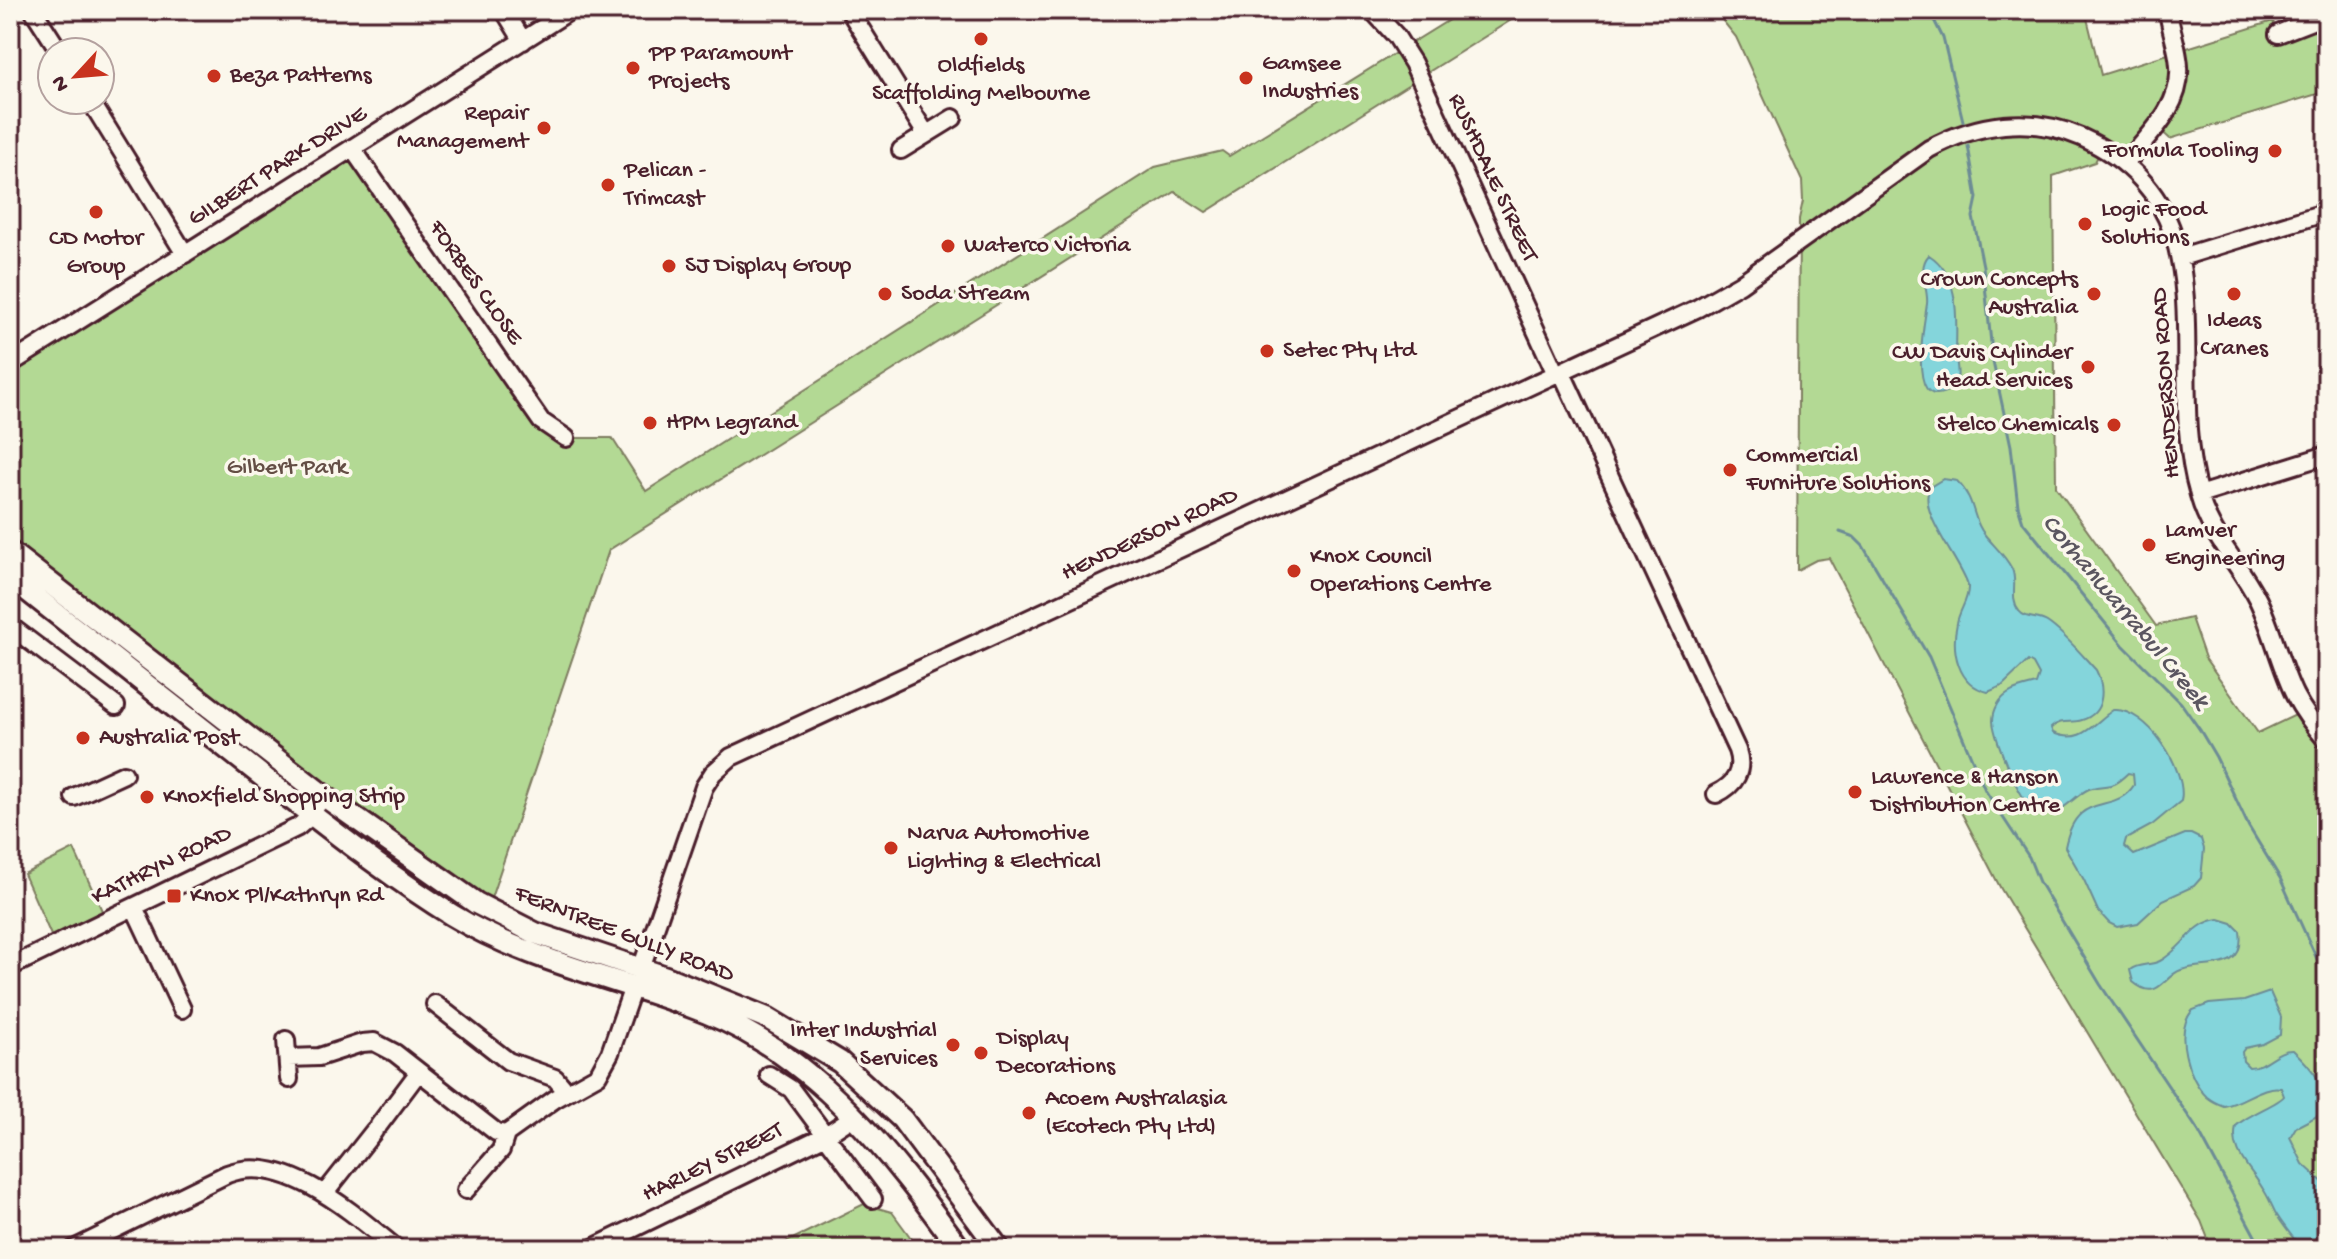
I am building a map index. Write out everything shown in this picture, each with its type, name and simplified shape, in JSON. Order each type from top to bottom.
[{"type":"main road","name":"FERNTREE GULLY ROAD","points":[[10,552],[324,796],[491,912],[637,978],[766,1043],[823,1087],[853,1117],[907,1179],[960,1249]]},
{"type":"main road","name":"FERNTREE GULLY ROAD","points":[[10,577],[310,814],[385,870],[467,924],[539,956],[637,978],[767,1018],[830,1055],[881,1098],[934,1159],[999,1249]]},
{"type":"main road","points":[[143,681],[156,664]]},
{"type":"main road","points":[[853,1117],[881,1098]]},
{"type":"street","points":[[33,10],[50,36]]},
{"type":"street","points":[[504,10],[523,41]]},
{"type":"street","name":"GILBERT PARK DRIVE","points":[[10,364],[571,10]]},
{"type":"street","points":[[849,10],[926,134]]},
{"type":"street","name":"RUSHDALE STREET","points":[[1372,10],[1394,33],[1413,63],[1737,750],[1740,764],[1738,775],[1730,786],[1716,794]]},
{"type":"street","points":[[2125,164],[2166,115],[2177,90],[2179,64],[2168,10]]},
{"type":"street","points":[[2278,34],[2327,15]]},
{"type":"street","points":[[100,116],[185,254]]},
{"type":"street","points":[[901,150],[953,118]]},
{"type":"street","name":"HENDERSON ROAD","points":[[506,1134],[602,1070],[704,787],[713,773],[731,757],[1710,302],[1937,144],[1974,130],[2003,124],[2025,124],[2066,131],[2097,145],[2125,164],[2142,180],[2166,215],[2181,257],[2185,290],[2190,453],[2199,495],[2220,543],[2260,605],[2296,699],[2327,741]]},
{"type":"street","name":"FORBES CLOSE","points":[[352,148],[541,421],[566,438]]},
{"type":"street","points":[[2181,257],[2327,212]]},
{"type":"street","points":[[2199,495],[2327,455]]},
{"type":"street","points":[[10,626],[116,706]]},
{"type":"street","points":[[74,797],[124,774]]},
{"type":"street","name":"KATHRYN ROAD","points":[[10,967],[293,829],[324,796]]},
{"type":"street","points":[[134,907],[182,1009]]},
{"type":"street","points":[[435,1004],[508,1061],[555,1078],[567,1092]]},
{"type":"street","points":[[286,1040],[289,1079]]},
{"type":"street","points":[[288,1058],[319,1057],[374,1042],[388,1048],[496,1132],[506,1134],[501,1150],[466,1190]]},
{"type":"street","points":[[325,1193],[418,1073]]},
{"type":"street","points":[[769,1075],[791,1089],[873,1199]]},
{"type":"street","name":"HARLEY STREET","points":[[591,1249],[826,1135],[853,1117]]},
{"type":"street","points":[[74,1249],[241,1169],[261,1169],[325,1193],[397,1249]]},
{"type":"green space","name":"Gilbert Park","points":[[1465,10],[1527,10],[1206,212],[1175,192],[609,550],[487,910],[10,552],[10,364],[352,148],[541,421],[566,438],[612,438],[646,491],[1155,167],[1222,151],[1229,156]]},
{"type":"green space","points":[[1714,10],[2085,10],[2101,75],[2273,21],[2277,34],[2327,15],[2327,91],[2170,139],[2156,126],[2125,164],[2102,148],[2095,162],[2053,176],[2056,487],[2156,626],[2191,618],[2205,658],[2258,733],[2304,711],[2327,741],[2327,1249],[2212,1249],[2201,1221],[2001,889],[1829,558],[1816,560],[1797,570],[1799,219],[1803,201],[1802,181],[1736,37]]},
{"type":"green space","points":[[74,849],[104,915],[53,940],[24,874]]},
{"type":"green space","points":[[864,1204],[892,1212],[919,1249],[772,1249]]},
{"type":"water","points":[[1929,255],[1947,275],[1955,301],[1957,380],[1954,387],[1939,394],[1929,391],[1923,381],[1921,365],[1927,304],[1923,266]]},
{"type":"water","points":[[1943,479],[1957,481],[1963,488],[1981,529],[2009,564],[2014,574],[2015,601],[2019,611],[2025,616],[2044,620],[2073,644],[2096,670],[2102,692],[2095,712],[2082,720],[2055,725],[2051,728],[2053,733],[2079,735],[2113,710],[2126,712],[2151,730],[2172,758],[2181,788],[2181,801],[2152,825],[2126,839],[2124,846],[2134,855],[2191,834],[2201,839],[2204,849],[2201,878],[2194,886],[2163,900],[2138,923],[2117,927],[2109,923],[2098,911],[2065,847],[2078,816],[2087,809],[2126,794],[2134,785],[2133,774],[2128,773],[2112,785],[2089,789],[2055,812],[2040,813],[2033,809],[2010,773],[1998,743],[1993,719],[2001,699],[2015,690],[2036,684],[2039,675],[2028,661],[2002,686],[1988,692],[1969,682],[1959,665],[1955,633],[1968,586],[1934,522],[1927,497],[1930,487]]},
{"type":"water","points":[[2219,919],[2232,923],[2240,931],[2240,945],[2231,960],[2181,970],[2154,989],[2142,988],[2133,982],[2130,970],[2160,961],[2202,925]]},
{"type":"water","points":[[2270,992],[2281,1017],[2280,1035],[2263,1044],[2245,1048],[2243,1061],[2249,1067],[2255,1066],[2281,1052],[2293,1050],[2322,1086],[2325,1112],[2296,1127],[2290,1137],[2303,1164],[2327,1186],[2327,1249],[2301,1249],[2278,1217],[2236,1144],[2236,1126],[2281,1099],[2284,1096],[2281,1088],[2267,1089],[2224,1106],[2200,1089],[2185,1055],[2184,1030],[2193,1010],[2209,1004],[2244,1001]]},
{"type":"waterway","name":"Corhanwarrabul Creek","points":[[1929,10],[1943,38],[1963,121]]},
{"type":"waterway","name":"Corhanwarrabul Creek","points":[[1968,146],[1977,198],[1973,217],[1983,266],[1993,362],[2023,522],[2123,645],[2181,703],[2200,730],[2249,827],[2280,878],[2327,981]]},
{"type":"waterway","points":[[1840,532],[1854,537],[1863,546],[1929,657],[1985,790],[2029,857],[2039,882],[2100,984],[2199,1132],[2262,1249]]},
{"type":"place","name":"Oldfields Scaffolding Melbourne","points":[[981,39]]},
{"type":"place","name":"PP Paramount Projects","points":[[633,68]]},
{"type":"place","name":"Beza Patterns","points":[[214,76]]},
{"type":"place","name":"Gamsee Industries","points":[[1246,78]]},
{"type":"place","name":"Repair Management","points":[[544,128]]},
{"type":"place","name":"Formula Tooling","points":[[2275,151]]},
{"type":"place","name":"Pelican - Trimcast","points":[[608,185]]},
{"type":"place","name":"CD Motor Group","points":[[96,212]]},
{"type":"place","name":"Logic Food Solutions","points":[[2085,224]]},
{"type":"place","name":"Waterco Victoria","points":[[948,246]]},
{"type":"place","name":"SJ Display Group","points":[[669,266]]},
{"type":"place","name":"Soda Stream","points":[[885,294]]},
{"type":"place","name":"Crown Concepts Australia","points":[[2094,294]]},
{"type":"place","name":"Ideas Cranes","points":[[2234,294]]},
{"type":"place","name":"Setec Pty Ltd","points":[[1267,351]]},
{"type":"place","name":"CW Davis Cylinder Head Services","points":[[2088,367]]},
{"type":"place","name":"HPM Legrand","points":[[650,423]]},
{"type":"place","name":"Stelco Chemicals","points":[[2114,425]]},
{"type":"place","name":"Commercial Furniture Solutions","points":[[1730,470]]},
{"type":"place","name":"Lamver Engineering","points":[[2149,545]]},
{"type":"place","name":"Knox Council Operations Centre","points":[[1294,571]]},
{"type":"place","name":"Australia Post","points":[[83,738]]},
{"type":"place","name":"Lawrence & Hanson Distribution Centre","points":[[1855,792]]},
{"type":"place","name":"Knoxfield Shopping Strip","points":[[147,797]]},
{"type":"place","name":"Narva Automotive Lighting & Electrical","points":[[891,848]]},
{"type":"place","name":"Knox Pl/Kathryn Rd","points":[[174,896]]},
{"type":"place","name":"Inter Industrial Services","points":[[953,1045]]},
{"type":"place","name":"Display Decorations","points":[[981,1053]]},
{"type":"place","name":"Acoem Australasia (Ecotech Pty Ltd)","points":[[1029,1113]]}]
